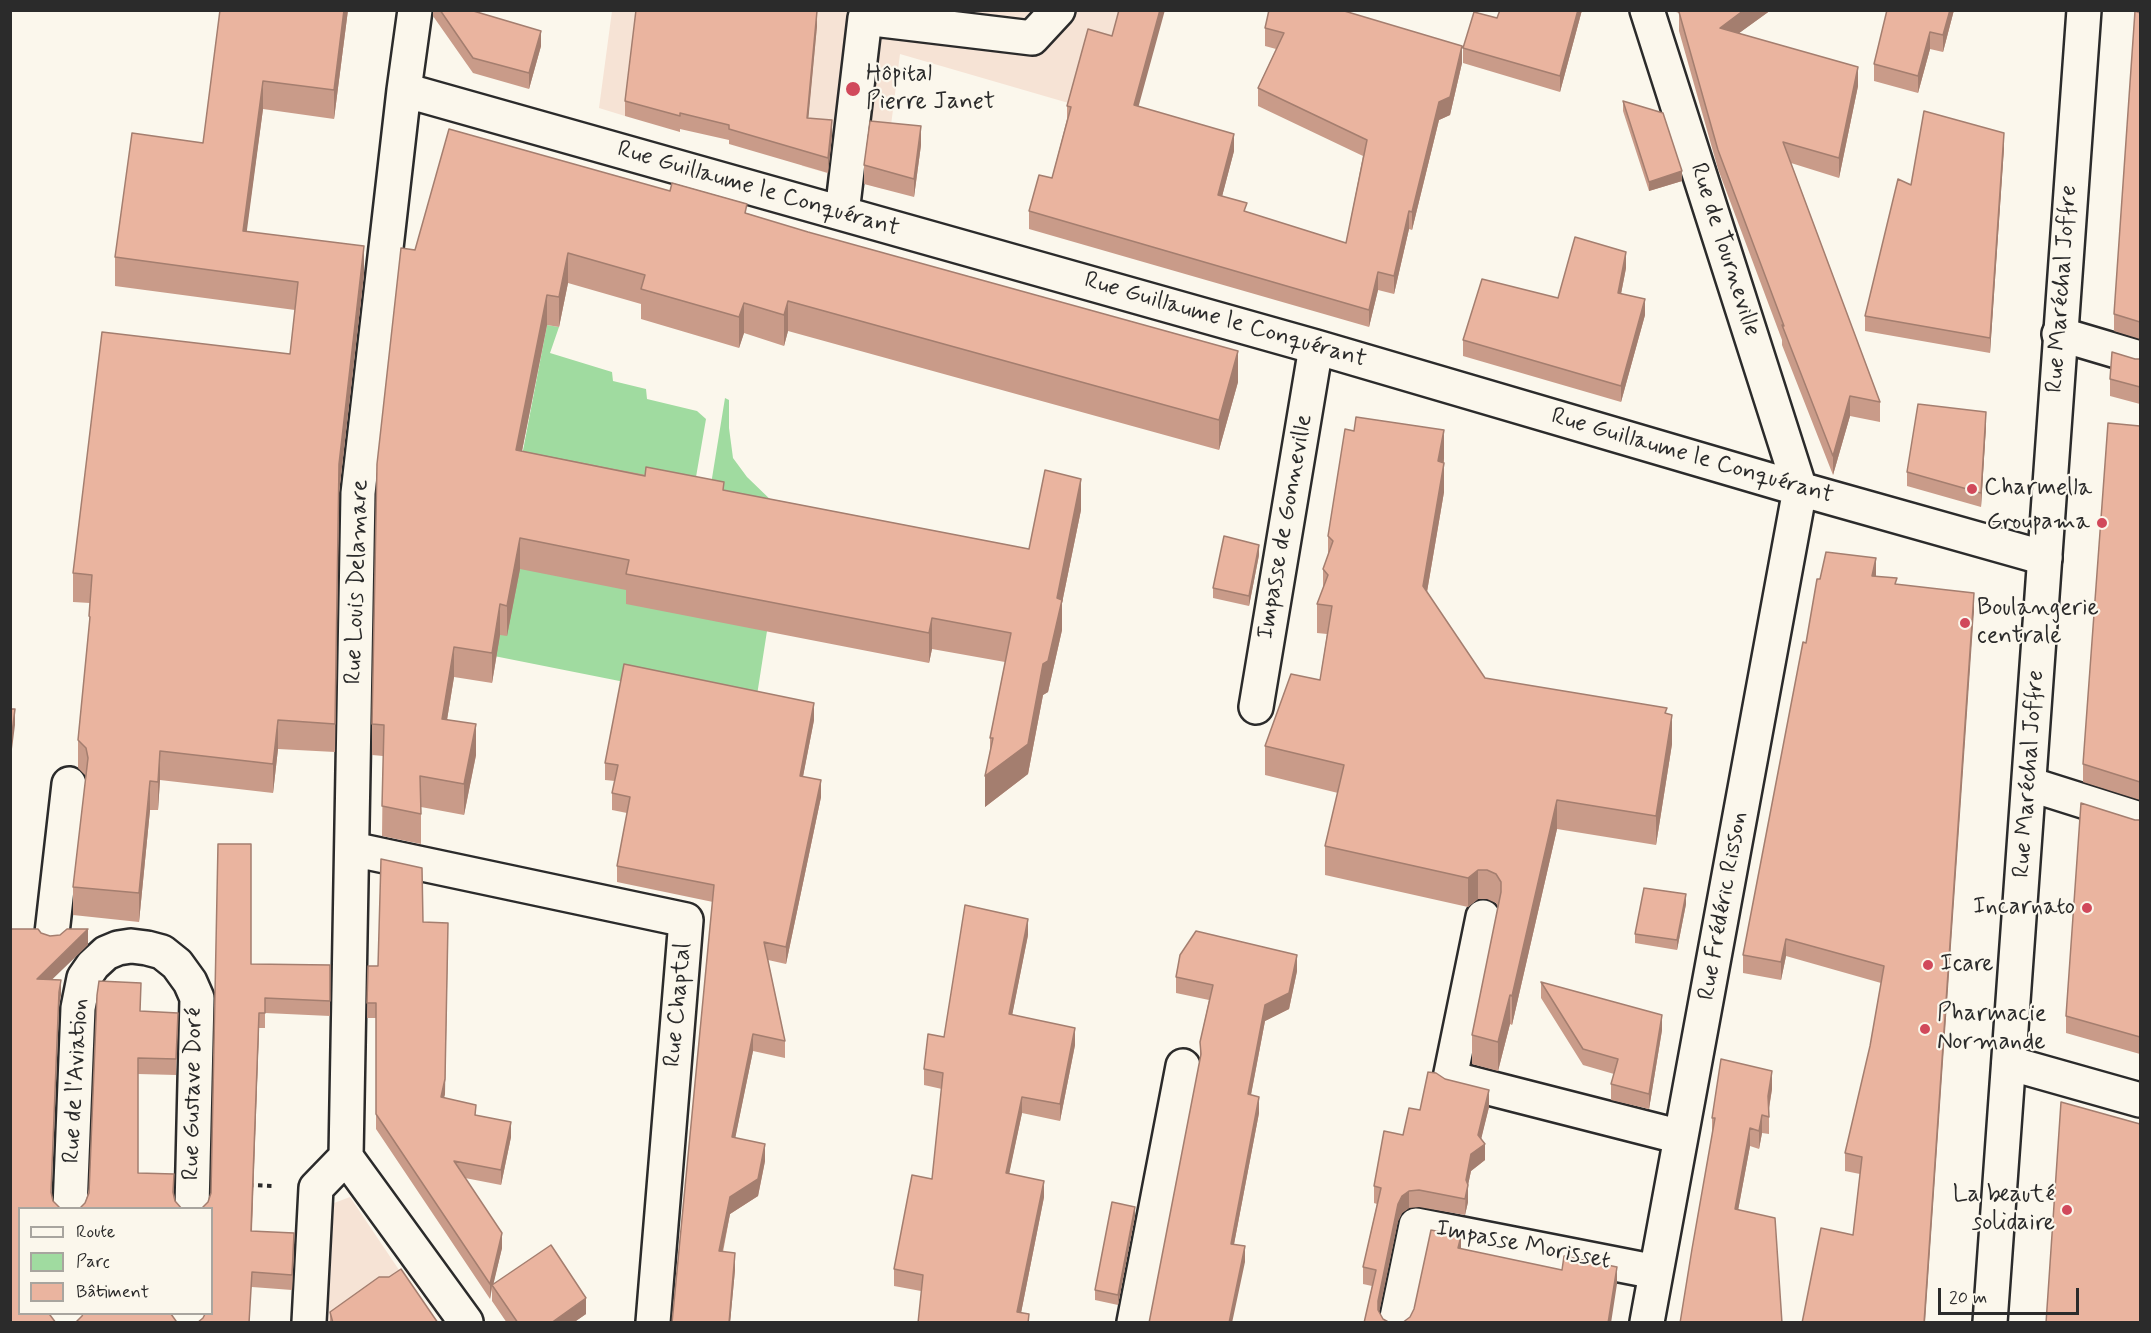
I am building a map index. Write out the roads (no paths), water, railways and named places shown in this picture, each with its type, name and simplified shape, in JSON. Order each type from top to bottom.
[{"type":"street","name":"Rue Louis Delamare","points":[[346,1157],[358,494],[415,10]]},
{"type":"street","points":[[842,213],[865,18],[1032,38],[1058,10]]},
{"type":"street","name":"Rue de Tourneville","points":[[1647,10],[1800,489]]},
{"type":"street","name":"Rue Maréchal Joffre","points":[[1990,1323],[2084,10]]},
{"type":"street","name":"Rue Guillaume le Conquérant","points":[[404,90],[1316,347],[1800,489],[2045,558]]},
{"type":"street","points":[[2060,334],[2140,358]]},
{"type":"street","name":"Impasse de Gonneville","points":[[1256,707],[1316,347]]},
{"type":"street","name":"Rue Frédéric Risson","points":[[1647,1323],[1800,489]]},
{"type":"street","points":[[52,933],[69,784]]},
{"type":"street","points":[[2029,784],[2140,819]]},
{"type":"street","name":"Rue Chaptal","points":[[352,849],[686,920],[654,1323]]},
{"type":"street","points":[[1483,916],[1450,1078],[1681,1137]]},
{"type":"street","name":"Rue de l'Aviation","points":[[70,1207],[78,1008],[84,978],[93,965],[106,953],[131,946]]},
{"type":"street","name":"Rue Gustave Doré","points":[[131,946],[162,952],[177,964],[190,982],[197,998],[192,1207]]},
{"type":"street","points":[[2009,1063],[2140,1100]]},
{"type":"street","points":[[1134,1323],[1183,1066]]},
{"type":"street","points":[[309,1323],[316,1188],[346,1157],[408,1263],[466,1323]]},
{"type":"street","name":"Impasse Morisset","points":[[1396,1323],[1416,1225],[1656,1272]]},
{"type":"place","name":"Hôpital Pierre Janet","points":[[853,89]]},
{"type":"place","name":"Charmella","points":[[1972,489]]},
{"type":"place","name":"Groupama","points":[[2102,523]]},
{"type":"place","name":"Boulangerie centrale","points":[[1965,623]]},
{"type":"place","name":"Incarnato","points":[[2087,908]]},
{"type":"place","name":"Icare","points":[[1928,965]]},
{"type":"place","name":"Pharmacie Normande","points":[[1925,1029]]},
{"type":"place","name":"La beauté solidaire","points":[[2067,1210]]}]
